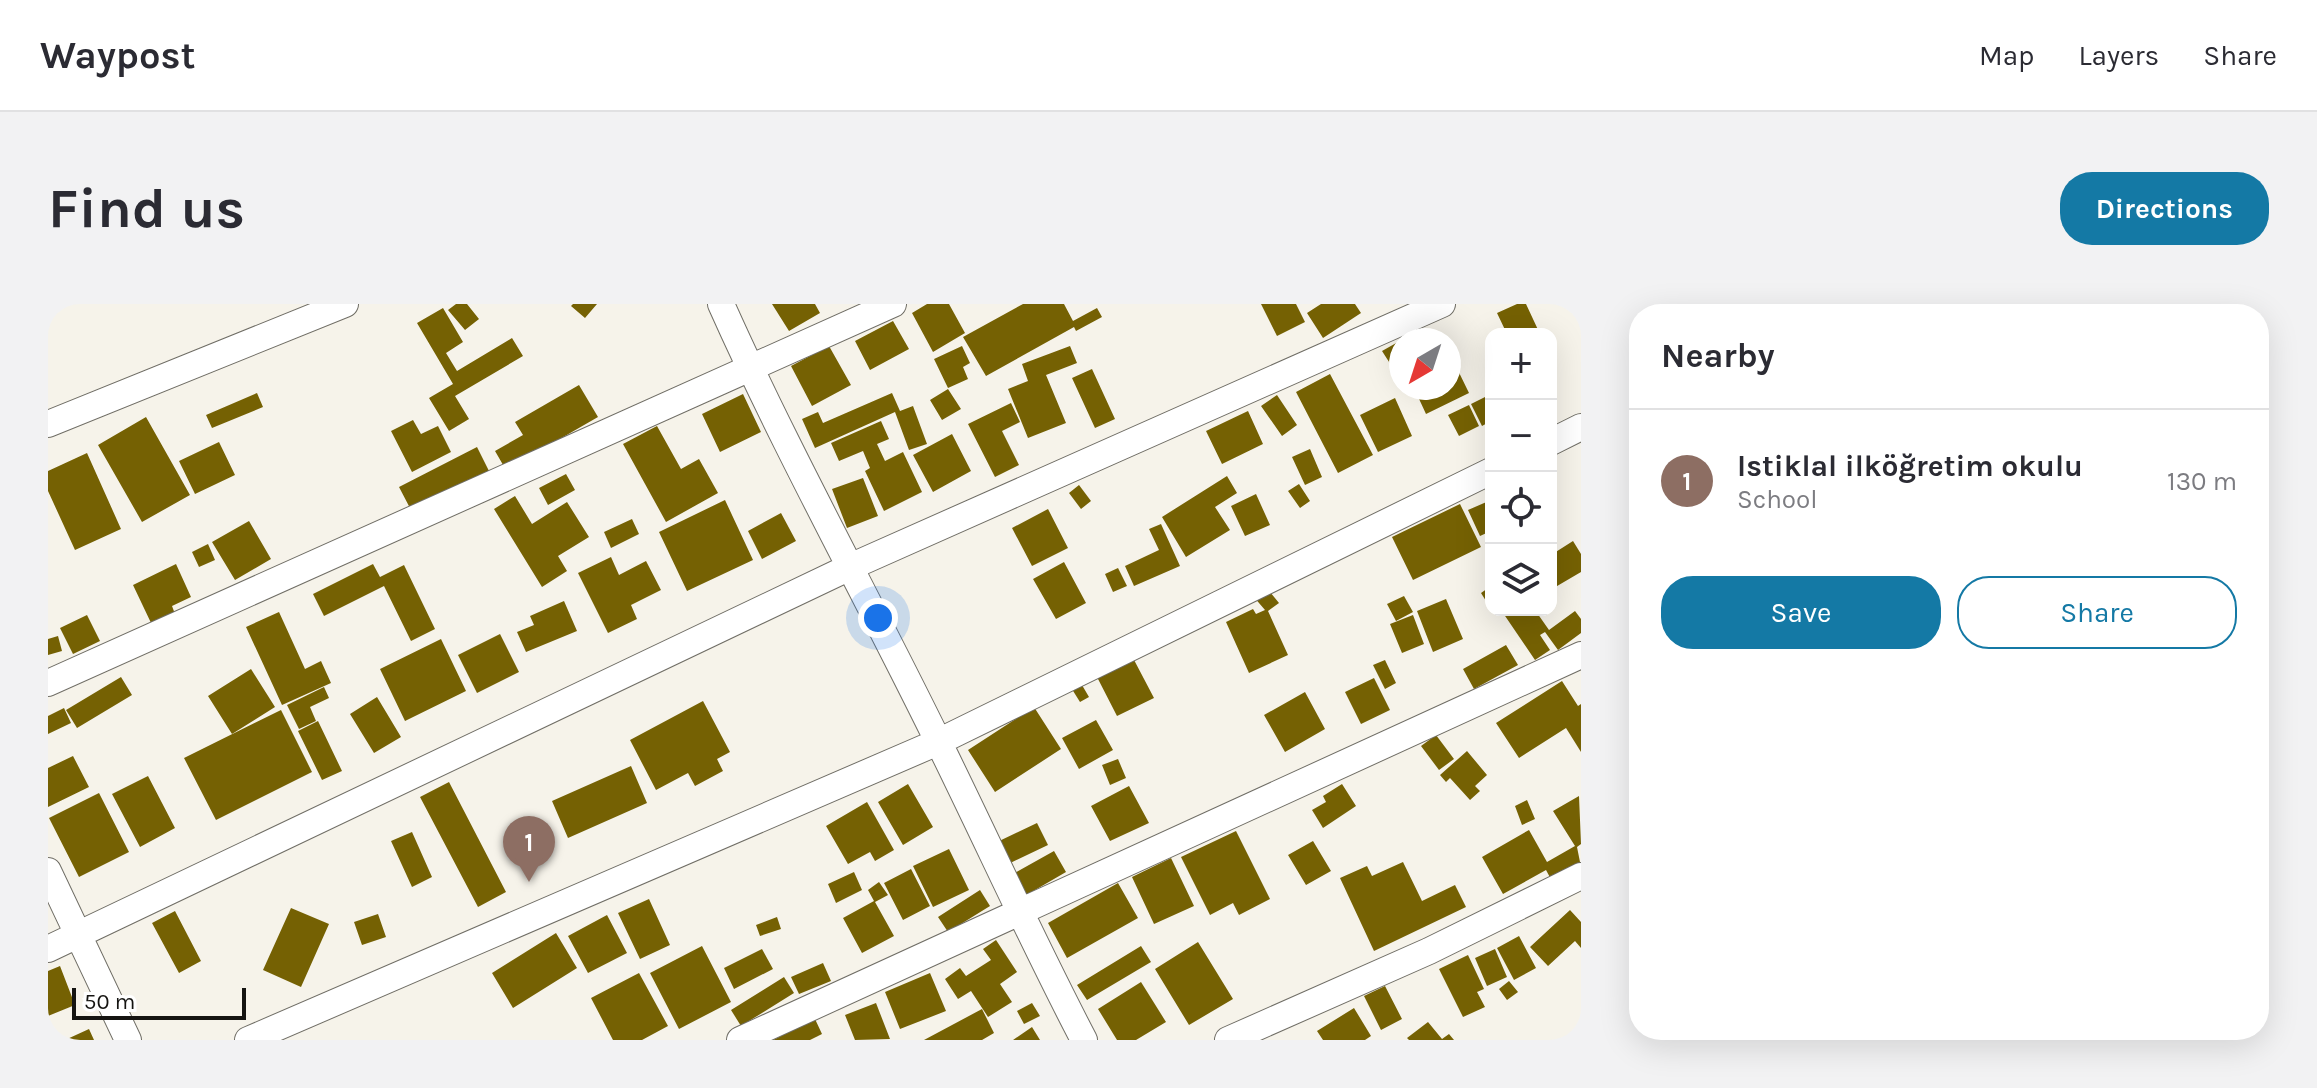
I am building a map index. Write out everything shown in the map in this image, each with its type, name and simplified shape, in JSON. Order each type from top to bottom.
[{"type":"street","points":[[48,424],[345,304]]},
{"type":"street","points":[[721,304],[750,370],[938,742],[1019,915],[1084,1040]]},
{"type":"street","points":[[48,683],[893,304]]},
{"type":"street","points":[[48,949],[850,567],[1442,304]]},
{"type":"street","points":[[1557,439],[1581,427]]},
{"type":"street","points":[[248,1040],[938,742],[1489,472]]},
{"type":"street","points":[[740,1040],[1019,915],[1581,655]]},
{"type":"street","points":[[48,871],[128,1040]]},
{"type":"street","points":[[1228,1040],[1429,951],[1581,876]]},
{"type":"building","points":[[456,304],[467,304],[479,319],[465,330],[448,310]]},
{"type":"building","points":[[597,304],[585,318],[571,306]]},
{"type":"building","points":[[772,304],[815,304],[820,313],[789,331]]},
{"type":"building","points":[[927,304],[949,304],[965,333],[933,352],[912,313]]},
{"type":"building","points":[[1023,304],[1064,304],[1073,321],[1097,308],[1102,317],[1076,331],[1074,327],[986,376],[963,337]]},
{"type":"building","points":[[1261,304],[1296,304],[1305,322],[1277,336]]},
{"type":"building","points":[[1321,304],[1355,304],[1361,313],[1323,338],[1307,313]]},
{"type":"building","points":[[1517,304],[1526,304],[1537,328],[1504,328],[1497,313]]},
{"type":"building","points":[[443,308],[463,342],[446,353],[457,371],[512,338],[523,356],[455,396],[469,419],[449,431],[429,398],[453,384],[417,323]]},
{"type":"building","points":[[893,321],[909,349],[870,370],[855,341]]},
{"type":"building","points":[[829,346],[851,385],[812,406],[791,366]]},
{"type":"building","points":[[962,346],[970,363],[963,367],[968,379],[948,388],[934,359]]},
{"type":"building","points":[[1070,346],[1077,363],[1046,375],[1066,423],[1028,438],[1008,389],[1028,381],[1022,364]]},
{"type":"building","points":[[1389,347],[1389,362],[1382,351]]},
{"type":"building","points":[[1092,369],[1115,419],[1095,428],[1072,378]]},
{"type":"building","points":[[1330,374],[1373,455],[1338,473],[1296,392]]},
{"type":"building","points":[[1461,377],[1469,393],[1461,397]]},
{"type":"building","points":[[579,385],[598,417],[506,470],[495,451],[523,435],[515,422]]},
{"type":"building","points":[[948,389],[961,409],[942,420],[930,400]]},
{"type":"building","points":[[257,393],[263,407],[212,428],[206,415]]},
{"type":"building","points":[[892,393],[900,411],[913,406],[927,444],[909,450],[895,412],[815,448],[802,419],[818,412],[823,423]]},
{"type":"building","points":[[743,394],[761,432],[720,452],[702,414]]},
{"type":"building","points":[[1277,395],[1297,425],[1282,436],[1261,406]]},
{"type":"building","points":[[1485,397],[1485,424],[1482,426],[1471,404]]},
{"type":"building","points":[[1396,400],[1412,436],[1378,452],[1360,415]]},
{"type":"building","points":[[1420,400],[1455,400],[1426,414]]},
{"type":"building","points":[[1011,403],[1020,422],[1002,431],[1019,465],[995,477],[968,424]]},
{"type":"building","points":[[1469,405],[1479,426],[1459,436],[1448,415]]},
{"type":"building","points":[[1248,411],[1263,444],[1222,464],[1206,431]]},
{"type":"building","points":[[146,417],[190,495],[142,522],[98,445]]},
{"type":"building","points":[[413,420],[421,434],[438,426],[451,452],[412,472],[391,431]]},
{"type":"building","points":[[881,421],[889,439],[877,444],[885,461],[903,452],[922,492],[884,511],[865,471],[870,468],[863,451],[839,461],[831,443]]},
{"type":"building","points":[[657,426],[681,469],[699,459],[718,493],[666,522],[623,444]]},
{"type":"building","points":[[952,434],[971,471],[933,492],[913,455]]},
{"type":"building","points":[[219,442],[235,475],[195,494],[179,461]]},
{"type":"building","points":[[477,447],[489,471],[411,510],[399,487]]},
{"type":"building","points":[[1310,449],[1322,477],[1305,485],[1292,457]]},
{"type":"building","points":[[87,453],[121,529],[75,550],[48,491],[48,471]]},
{"type":"building","points":[[566,474],[575,490],[548,505],[539,488]]},
{"type":"building","points":[[1227,476],[1237,493],[1215,507],[1230,530],[1186,557],[1162,517]]},
{"type":"building","points":[[863,478],[878,516],[847,528],[832,489]]},
{"type":"building","points":[[1299,484],[1310,501],[1300,508],[1288,491]]},
{"type":"building","points":[[1079,485],[1091,501],[1081,509],[1069,493]]},
{"type":"building","points":[[1256,494],[1270,525],[1245,536],[1231,506]]},
{"type":"building","points":[[515,496],[532,524],[567,502],[589,537],[558,556],[567,571],[542,587],[494,509]]},
{"type":"building","points":[[725,500],[753,560],[687,591],[659,532]]},
{"type":"building","points":[[1485,503],[1485,534],[1480,536],[1468,510]]},
{"type":"building","points":[[1460,504],[1481,547],[1413,580],[1392,537]]},
{"type":"building","points":[[1048,509],[1068,548],[1032,566],[1012,528]]},
{"type":"building","points":[[781,513],[796,541],[762,559],[748,531]]},
{"type":"building","points":[[632,519],[639,534],[611,548],[604,532]]},
{"type":"building","points":[[249,521],[271,559],[235,580],[212,542]]},
{"type":"building","points":[[1161,524],[1180,566],[1134,586],[1125,566],[1159,550],[1149,529]]},
{"type":"building","points":[[1573,541],[1581,554],[1581,572],[1557,586],[1557,551]]},
{"type":"building","points":[[208,544],[215,560],[199,567],[192,552]]},
{"type":"building","points":[[611,557],[619,575],[646,561],[661,590],[631,605],[637,619],[608,633],[578,573]]},
{"type":"building","points":[[1064,562],[1086,603],[1056,619],[1033,579]]},
{"type":"building","points":[[176,564],[191,597],[172,606],[175,614],[152,625],[133,585]]},
{"type":"building","points":[[373,564],[380,577],[404,565],[435,629],[411,641],[384,586],[324,616],[313,594]]},
{"type":"building","points":[[1118,568],[1127,586],[1113,592],[1105,574]]},
{"type":"building","points":[[1265,586],[1279,603],[1268,611],[1288,655],[1249,673],[1226,622],[1253,609],[1256,614],[1265,610],[1253,596]]},
{"type":"building","points":[[1404,596],[1413,612],[1396,621],[1387,604]]},
{"type":"building","points":[[1446,599],[1463,639],[1433,652],[1417,611]]},
{"type":"building","points":[[564,601],[577,631],[526,652],[517,632],[534,625],[530,616]]},
{"type":"building","points":[[1575,611],[1581,619],[1581,633],[1558,650],[1545,632],[1540,635],[1550,650],[1535,660],[1505,616],[1539,616],[1549,630]]},
{"type":"building","points":[[279,612],[305,669],[321,661],[331,683],[282,705],[246,627]]},
{"type":"building","points":[[87,615],[100,641],[73,654],[60,628]]},
{"type":"building","points":[[1413,615],[1424,644],[1402,653],[1390,624]]},
{"type":"building","points":[[500,634],[519,672],[477,693],[458,655]]},
{"type":"building","points":[[58,636],[62,651],[48,655],[48,639]]},
{"type":"building","points":[[441,639],[466,691],[405,721],[380,669]]},
{"type":"building","points":[[1506,645],[1518,665],[1474,689],[1463,669]]},
{"type":"building","points":[[1133,658],[1154,698],[1117,716],[1097,677]]},
{"type":"building","points":[[1385,660],[1396,683],[1385,689],[1373,665]]},
{"type":"building","points":[[251,669],[275,707],[232,734],[208,696]]},
{"type":"building","points":[[121,677],[132,695],[77,728],[66,710]]},
{"type":"building","points":[[1374,678],[1390,710],[1361,724],[1345,692]]},
{"type":"building","points":[[1079,680],[1089,697],[1080,702],[1070,686]]},
{"type":"building","points":[[1562,681],[1578,706],[1581,704],[1581,752],[1566,728],[1519,758],[1496,723]]},
{"type":"building","points":[[324,687],[329,698],[310,707],[316,721],[299,729],[287,705]]},
{"type":"building","points":[[1305,692],[1325,729],[1285,752],[1264,715]]},
{"type":"building","points":[[377,697],[401,737],[374,753],[350,714]]},
{"type":"building","points":[[703,701],[730,752],[717,759],[723,771],[695,786],[688,773],[656,790],[630,740]]},
{"type":"building","points":[[1034,707],[1061,749],[995,792],[968,750]]},
{"type":"building","points":[[64,708],[71,723],[48,734],[48,716]]},
{"type":"building","points":[[281,710],[312,772],[216,820],[184,758]]},
{"type":"building","points":[[1096,720],[1113,750],[1079,769],[1062,738]]},
{"type":"building","points":[[318,721],[342,771],[322,780],[298,731]]},
{"type":"building","points":[[1436,735],[1454,759],[1439,770],[1421,746]]},
{"type":"building","points":[[1467,751],[1487,775],[1475,786],[1480,791],[1470,800],[1450,778],[1446,782],[1440,775]]},
{"type":"building","points":[[73,756],[89,787],[48,807],[48,768]]},
{"type":"building","points":[[1118,759],[1126,778],[1110,785],[1102,765]]},
{"type":"building","points":[[631,766],[647,803],[568,838],[552,801]]},
{"type":"building","points":[[148,776],[175,828],[140,847],[112,794]]},
{"type":"building","points":[[449,782],[506,892],[478,907],[420,797]]},
{"type":"building","points":[[908,784],[933,827],[903,845],[878,802]]},
{"type":"building","points":[[1342,784],[1356,806],[1323,828],[1312,810],[1326,802],[1323,796]]},
{"type":"building","points":[[1129,786],[1149,823],[1110,841],[1091,806]]},
{"type":"building","points":[[99,793],[129,852],[79,877],[49,818]]},
{"type":"building","points":[[1579,796],[1581,844],[1577,847],[1581,867],[1553,883],[1546,870],[1503,894],[1482,857],[1529,830],[1547,862],[1575,846],[1553,811]]},
{"type":"building","points":[[1527,800],[1535,819],[1522,825],[1515,806]]},
{"type":"building","points":[[867,802],[894,850],[875,861],[870,852],[848,864],[826,826]]},
{"type":"building","points":[[1037,823],[1048,845],[1006,865],[995,843]]},
{"type":"building","points":[[1236,831],[1270,899],[1239,915],[1233,903],[1210,915],[1181,857]]},
{"type":"building","points":[[412,832],[432,877],[412,887],[391,841]]},
{"type":"building","points":[[1313,841],[1331,871],[1306,885],[1288,855]]},
{"type":"building","points":[[949,849],[969,890],[933,907],[913,866]]},
{"type":"building","points":[[1054,851],[1066,872],[1023,897],[1011,875]]},
{"type":"building","points":[[1171,858],[1194,906],[1154,924],[1132,877]]},
{"type":"building","points":[[1403,862],[1422,901],[1455,885],[1466,907],[1374,951],[1340,878],[1367,866],[1372,876]]},
{"type":"building","points":[[911,869],[930,906],[903,920],[884,883]]},
{"type":"building","points":[[854,872],[862,890],[836,903],[828,884]]},
{"type":"building","points":[[879,882],[888,895],[875,902],[894,936],[862,953],[843,918],[874,901],[868,890]]},
{"type":"building","points":[[1118,883],[1138,918],[1067,958],[1048,923]]},
{"type":"building","points":[[980,890],[990,906],[948,932],[938,917]]},
{"type":"building","points":[[649,899],[670,945],[640,959],[618,913]]},
{"type":"building","points":[[291,908],[329,924],[301,987],[263,970]]},
{"type":"building","points":[[1570,910],[1581,922],[1581,948],[1575,941],[1548,966],[1530,947]]},
{"type":"building","points":[[175,911],[201,961],[179,973],[152,923]]},
{"type":"building","points":[[378,914],[386,937],[362,945],[354,922]]},
{"type":"building","points":[[607,915],[627,953],[588,973],[568,936]]},
{"type":"building","points":[[777,917],[781,929],[760,936],[756,925]]},
{"type":"building","points":[[556,933],[577,968],[513,1008],[492,973]]},
{"type":"building","points":[[1519,936],[1536,968],[1514,980],[1497,948]]},
{"type":"building","points":[[996,940],[1017,972],[1000,984],[1012,1002],[988,1017],[971,991],[958,999],[945,979],[960,968],[966,976],[991,960],[983,949]]},
{"type":"building","points":[[1198,942],[1233,999],[1189,1025],[1155,969]]},
{"type":"building","points":[[702,946],[731,1002],[679,1029],[650,973]]},
{"type":"building","points":[[1141,946],[1151,962],[1087,1000],[1077,985]]},
{"type":"building","points":[[762,949],[773,969],[734,989],[724,968]]},
{"type":"building","points":[[1495,949],[1507,977],[1487,986],[1475,958]]},
{"type":"building","points":[[1468,955],[1484,989],[1477,992],[1485,1007],[1463,1017],[1439,969]]},
{"type":"building","points":[[823,963],[831,981],[799,994],[791,977]]},
{"type":"building","points":[[60,966],[75,1005],[48,1016],[48,971]]},
{"type":"building","points":[[639,973],[668,1026],[642,1040],[613,1040],[591,998]]},
{"type":"building","points":[[930,973],[946,1011],[900,1029],[885,992]]},
{"type":"building","points":[[784,977],[794,993],[741,1026],[731,1010]]},
{"type":"building","points":[[1509,981],[1518,992],[1507,1000],[1499,989]]},
{"type":"building","points":[[1141,982],[1166,1022],[1136,1040],[1117,1040],[1098,1009]]},
{"type":"building","points":[[1385,986],[1402,1019],[1381,1030],[1364,996]]},
{"type":"building","points":[[876,1003],[890,1039],[855,1040],[845,1015]]},
{"type":"building","points":[[1032,1003],[1040,1016],[1024,1024],[1017,1011]]},
{"type":"building","points":[[1354,1008],[1371,1036],[1365,1040],[1323,1040],[1317,1031]]},
{"type":"building","points":[[982,1009],[994,1033],[982,1040],[924,1040]]},
{"type":"building","points":[[815,1019],[822,1034],[810,1040],[773,1040]]},
{"type":"building","points":[[1428,1022],[1442,1039],[1449,1034],[1454,1040],[1407,1038]]},
{"type":"building","points":[[1032,1027],[1040,1040],[1013,1040]]},
{"type":"building","points":[[89,1029],[94,1040],[65,1040]]},
{"type":"place","name":"Istiklal ilköğretim okulu","points":[[529,882]]}]
